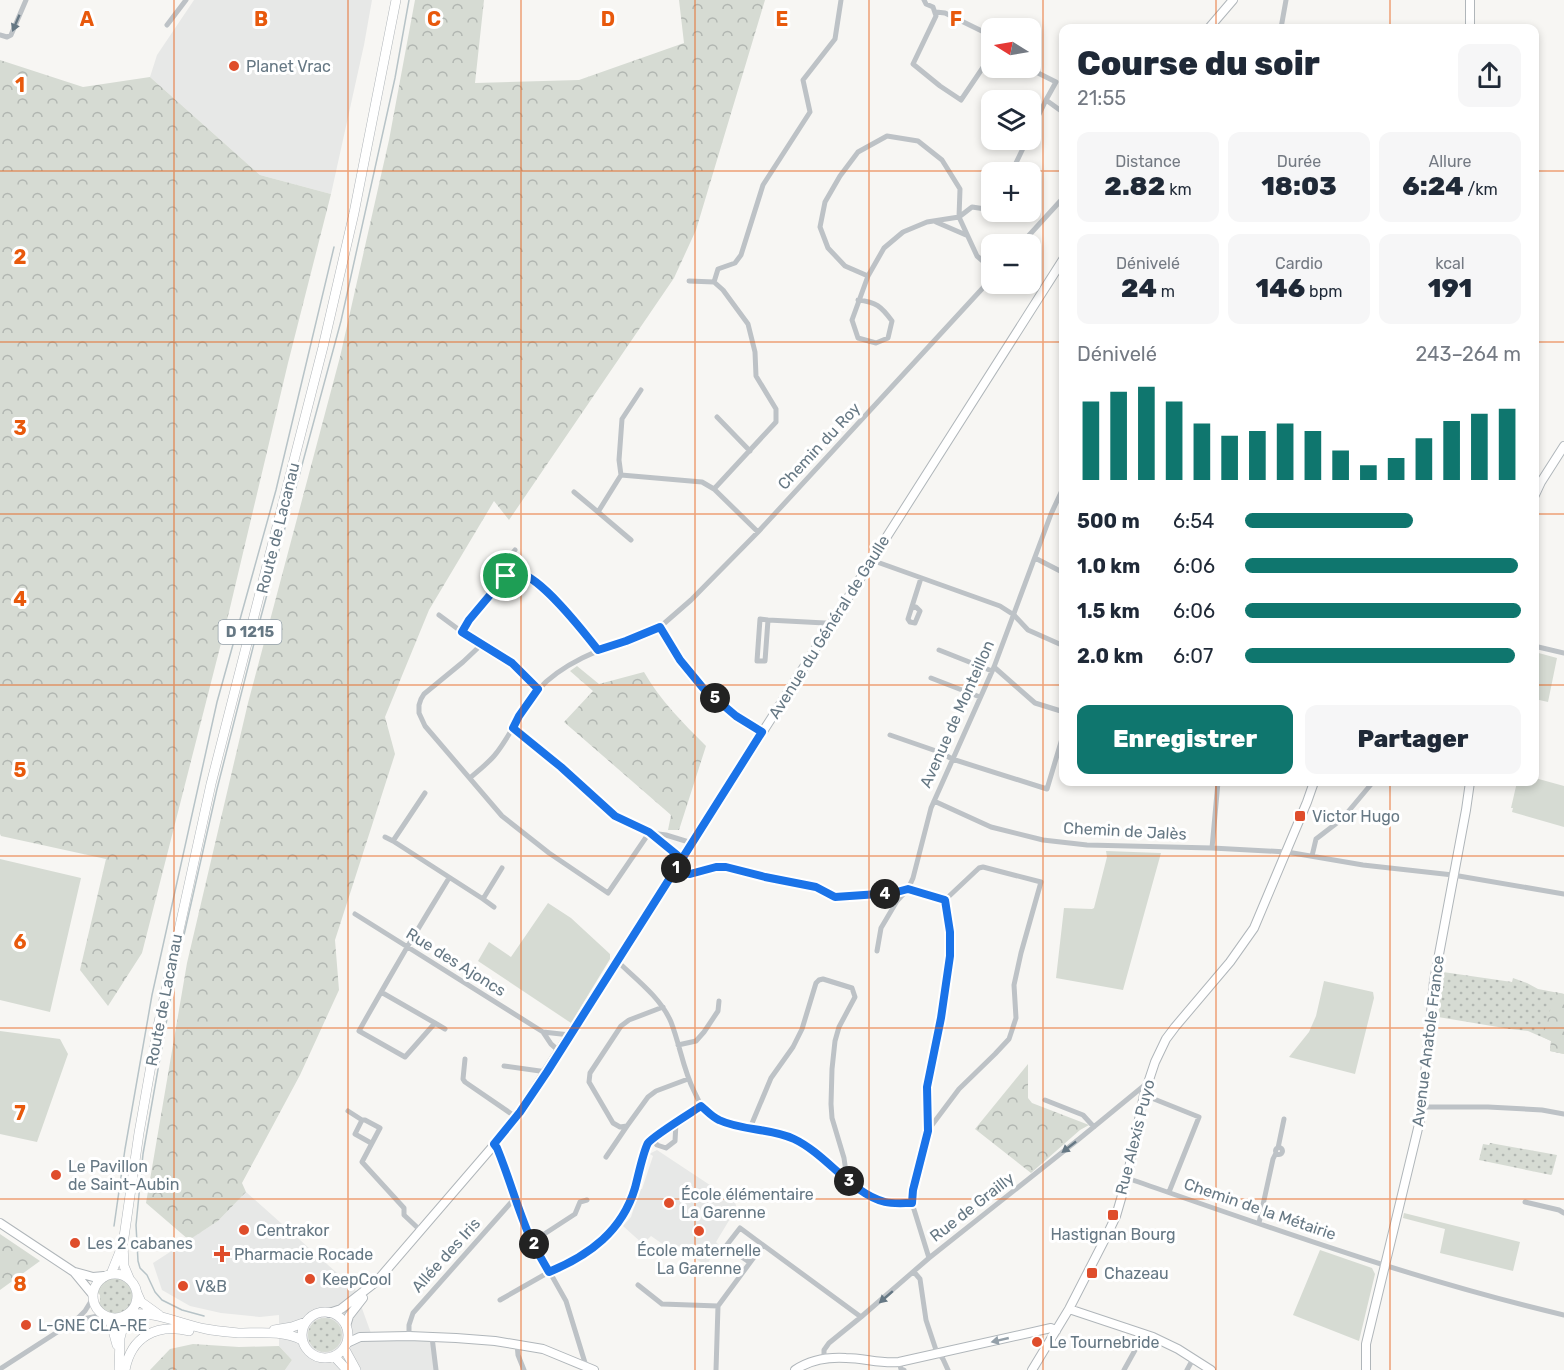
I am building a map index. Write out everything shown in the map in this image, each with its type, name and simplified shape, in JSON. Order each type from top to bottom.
[{"type":"main road","name":"Route de Lacanau","points":[[123,1244],[158,1026],[188,882],[210,784],[287,494],[323,347],[354,213],[394,0]]},
{"type":"main road","name":"D 1215","points":[[107,1275],[123,1244]]},
{"type":"main road","name":"D 1215","points":[[123,1244],[124,1266],[129,1278]]},
{"type":"main road","points":[[119,1353],[112,1327],[106,1316],[97,1308],[93,1296],[96,1284],[107,1275],[117,1273],[129,1278],[136,1287],[137,1293],[136,1305],[127,1315],[120,1338],[119,1370]]},
{"type":"main road","points":[[137,1293],[141,1302],[161,1317]]},
{"type":"main road","points":[[106,1316],[119,1318],[136,1313],[206,1329],[236,1333]]},
{"type":"main road","points":[[345,1346],[334,1356],[324,1358],[314,1356],[302,1340],[306,1322],[319,1313],[338,1316],[347,1328],[345,1346],[356,1370]]},
{"type":"main road","points":[[257,1333],[292,1327],[306,1322]]},
{"type":"main road","points":[[125,1370],[133,1348],[140,1340],[161,1329],[172,1328],[205,1334],[292,1335],[302,1340]]},
{"type":"main road","points":[[334,1356],[347,1370]]},
{"type":"street","points":[[0,35],[7,37],[11,35],[26,0]]},
{"type":"street","points":[[167,25],[186,0]]},
{"type":"street","points":[[714,282],[718,269],[735,263],[741,255],[763,185],[810,112],[803,80],[835,39],[841,0]]},
{"type":"street","points":[[924,0],[936,12],[936,21],[913,64],[961,100],[981,70]]},
{"type":"street","points":[[1212,24],[1233,0]]},
{"type":"street","points":[[1282,24],[1286,0]]},
{"type":"street","points":[[1470,0],[1470,24]]},
{"type":"street","points":[[936,12],[945,13],[981,31]]},
{"type":"street","points":[[1041,74],[1056,82],[1041,110]]},
{"type":"street","points":[[1046,100],[1059,109]]},
{"type":"street","points":[[867,276],[845,266],[828,248],[820,227],[825,202],[840,176],[858,152],[887,136],[918,141],[942,160],[960,189],[959,218],[977,256],[981,259]]},
{"type":"street","points":[[1031,234],[1059,203]]},
{"type":"street","points":[[858,300],[872,302],[884,310],[892,321],[888,338],[876,343],[858,338],[852,320],[858,300],[867,276],[884,248],[903,232],[927,222],[959,218],[972,207],[981,208]]},
{"type":"street","points":[[935,221],[968,236]]},
{"type":"street","name":"Avenue du Général de Gaulle","points":[[347,1328],[349,1316],[354,1308],[494,1144],[547,1072],[1059,266]]},
{"type":"street","points":[[689,281],[714,282],[748,324],[755,352],[756,376],[776,409],[776,422],[714,489]]},
{"type":"street","name":"Chemin du Roy","points":[[470,778],[494,756],[538,689],[562,669],[598,650],[660,627],[691,600],[758,532],[981,290]]},
{"type":"street","points":[[598,512],[621,475],[619,460],[622,419],[641,390]]},
{"type":"street","points":[[717,417],[750,451]]},
{"type":"street","points":[[1539,486],[1564,446]]},
{"type":"street","points":[[621,475],[702,482],[714,489],[758,532]]},
{"type":"street","points":[[574,492],[631,540]]},
{"type":"street","name":"Avenue de Monteillon","points":[[878,951],[881,928],[913,878],[934,801],[993,669],[1059,497]]},
{"type":"street","points":[[506,576],[499,569],[515,550]]},
{"type":"street","points":[[1035,558],[1059,570]]},
{"type":"street","points":[[872,559],[1000,606],[1014,615],[1028,630],[1059,644]]},
{"type":"street","points":[[462,632],[469,620],[506,576],[520,573],[543,587],[598,650]]},
{"type":"street","points":[[912,608],[921,578]]},
{"type":"street","points":[[439,615],[512,663],[538,689]]},
{"type":"street","points":[[768,620],[765,661],[757,661],[760,619],[832,623]]},
{"type":"street","points":[[660,627],[680,660],[703,688],[736,716],[762,732]]},
{"type":"street","points":[[482,644],[424,694],[419,705],[419,713],[425,726],[502,816],[608,893],[649,832]]},
{"type":"street","points":[[1539,647],[1564,653]]},
{"type":"street","points":[[939,650],[993,669],[1035,703],[1059,710]]},
{"type":"street","points":[[931,678],[980,697]]},
{"type":"street","points":[[513,728],[561,767],[615,816],[649,832],[682,859]]},
{"type":"street","points":[[890,735],[942,753],[952,759],[1047,789],[1059,749]]},
{"type":"street","points":[[1212,848],[1218,786]]},
{"type":"street","name":"Rue Alexis Puyo","points":[[1032,1370],[1069,1309],[1116,1216],[1127,1178],[1147,1083],[1166,1039],[1230,962],[1254,928],[1313,786]]},
{"type":"street","points":[[1312,856],[1316,839],[1342,819],[1370,786]]},
{"type":"street","name":"Avenue Anatole France","points":[[1366,1370],[1366,1344],[1422,1107],[1434,981],[1469,786]]},
{"type":"street","points":[[393,842],[425,792]]},
{"type":"street","name":"Chemin de Jalès","points":[[934,801],[992,826],[1043,840],[1087,845],[1287,852],[1363,865],[1453,875],[1564,894]]},
{"type":"street","points":[[649,832],[692,843]]},
{"type":"street","points":[[385,837],[494,907]]},
{"type":"street","points":[[675,870],[690,874],[716,867],[726,867],[816,887],[835,897],[893,893],[908,889],[945,900]]},
{"type":"street","points":[[928,1131],[959,1089],[1009,1039],[1016,1018],[1014,985],[1041,882],[980,867],[945,900]]},
{"type":"street","points":[[483,899],[502,868]]},
{"type":"street","points":[[359,1030],[406,947],[449,878]]},
{"type":"street","points":[[929,1258],[912,1203],[913,1190],[928,1131],[927,1087],[941,1018],[950,956],[950,932],[945,900]]},
{"type":"street","name":"Rue des Ajoncs","points":[[354,915],[543,1032],[551,1044],[560,1051]]},
{"type":"street","points":[[618,961],[663,1007],[671,1021],[688,1079],[701,1106],[717,1120],[772,1132],[795,1140],[826,1161],[863,1192],[886,1203],[912,1203]]},
{"type":"street","points":[[750,1128],[771,1078],[793,1047],[802,1029],[816,983],[823,979],[852,988],[855,997],[839,1027],[835,1041],[831,1092],[832,1118],[844,1158],[847,1179]]},
{"type":"street","points":[[381,992],[445,1029]]},
{"type":"street","points":[[678,1046],[696,1041],[718,1011],[719,1001]]},
{"type":"street","points":[[627,1126],[620,1127],[614,1123],[589,1082],[590,1072],[621,1026],[629,1020],[663,1007]]},
{"type":"street","points":[[352,1027],[405,1056],[435,1023]]},
{"type":"street","name":"Rue des Ajoncs","points":[[543,1032],[570,1035]]},
{"type":"street","points":[[465,1059],[465,1082],[516,1117]]},
{"type":"street","points":[[504,1066],[547,1072]]},
{"type":"street","points":[[606,1156],[648,1098],[656,1091],[688,1079]]},
{"type":"street","name":"Rue de Grailly","points":[[824,1359],[824,1350],[829,1342],[929,1258],[1147,1083]]},
{"type":"street","points":[[1144,1095],[1199,1117],[1169,1192]]},
{"type":"street","points":[[1044,1100],[1083,1115],[1094,1127]]},
{"type":"street","points":[[500,1300],[585,1254],[604,1239],[628,1207],[649,1143],[701,1106]]},
{"type":"street","points":[[1422,1107],[1488,1107],[1564,1113]]},
{"type":"street","points":[[348,1111],[380,1128],[362,1162],[404,1208],[404,1215],[421,1231]]},
{"type":"street","points":[[1259,1223],[1284,1119]]},
{"type":"street","points":[[362,1120],[355,1134],[371,1143]]},
{"type":"street","points":[[653,1139],[662,1148],[672,1144],[676,1137],[676,1122]]},
{"type":"street","points":[[494,1144],[532,1242],[566,1301],[590,1368]]},
{"type":"street","name":"Chemin de la Métairie","points":[[1127,1178],[1385,1265],[1509,1302],[1564,1315]]},
{"type":"street","name":"Allée des Iris","points":[[409,1336],[409,1325],[413,1313],[515,1198]]},
{"type":"street","points":[[532,1242],[575,1214],[580,1202],[587,1200]]},
{"type":"street","points":[[1525,1202],[1564,1213]]},
{"type":"street","points":[[0,1223],[74,1272],[93,1296],[85,1311],[76,1320],[0,1369]]},
{"type":"street","points":[[749,1262],[726,1246],[740,1228],[861,1317]]},
{"type":"street","points":[[716,1370],[718,1306],[763,1245]]},
{"type":"street","points":[[74,1272],[93,1277],[107,1275]]},
{"type":"street","points":[[914,1272],[920,1279],[926,1320],[936,1350],[944,1359],[948,1370]]},
{"type":"street","name":"Avenue du Général de Gaulle","points":[[329,1313],[342,1309],[377,1281]]},
{"type":"street","points":[[638,1285],[662,1304],[718,1306]]},
{"type":"street","points":[[1069,1309],[1144,1334],[1178,1349],[1211,1370]]},
{"type":"street","points":[[76,1320],[106,1316]]},
{"type":"street","points":[[347,1328],[360,1337]]},
{"type":"street","points":[[795,1370],[824,1359],[847,1358],[902,1366],[939,1354],[1051,1328],[1056,1331]]},
{"type":"street","points":[[1124,1370],[1144,1334]]},
{"type":"street","points":[[345,1346],[360,1337],[466,1338],[543,1349],[590,1368]]},
{"type":"street","points":[[432,1337],[435,1370]]},
{"type":"street","points":[[518,1344],[518,1355],[524,1370]]},
{"type":"street","points":[[1187,1370],[1193,1359]]},
{"type":"shaded area","points":[[194,0],[372,0],[331,194],[260,175],[150,77],[157,55]]},
{"type":"shaded area","name":"École élémentaire La Garenne","points":[[657,1150],[734,1201],[736,1205],[736,1209],[716,1242],[719,1245],[706,1266],[678,1246],[674,1252],[651,1236],[643,1244],[623,1226],[631,1217],[640,1189],[642,1189],[653,1156],[650,1154]]},
{"type":"shaded area","points":[[246,1192],[355,1289],[372,1336],[432,1337],[435,1370],[285,1370],[292,1360],[279,1346],[279,1315],[260,1317],[221,1313],[190,1306],[162,1290],[153,1263],[218,1221]]},
{"type":"green space","points":[[415,0],[484,0],[475,83],[579,80],[684,43],[679,0],[765,0],[696,230],[674,278],[509,520],[494,501],[429,610],[385,717],[395,754],[335,940],[339,990],[300,1075],[242,1183],[246,1192],[218,1221],[189,1240],[146,1203],[187,963],[248,703],[340,357],[389,140]]},
{"type":"green space","points":[[0,60],[83,87],[150,77],[260,175],[331,194],[229,612],[142,953],[108,1006],[80,970],[106,859],[0,834]]},
{"type":"green space","points":[[1539,653],[1557,658],[1548,702],[1539,700]]},
{"type":"green space","points":[[577,666],[599,684],[644,672],[680,720],[706,746],[679,830],[668,830],[671,815],[564,722],[593,691],[570,671]]},
{"type":"green space","points":[[1539,779],[1564,786],[1564,827],[1512,812],[1513,808],[1511,808],[1516,786],[1539,786]]},
{"type":"green space","points":[[1106,851],[1161,853],[1123,990],[1056,978],[1064,908],[1094,908],[1107,857]]},
{"type":"green space","points":[[0,859],[81,878],[50,1012],[0,1000]]},
{"type":"green space","points":[[548,903],[571,918],[610,954],[610,959],[571,1023],[478,961],[489,942],[511,957]]},
{"type":"green space","points":[[1443,972],[1512,982],[1513,978],[1538,989],[1564,994],[1564,1054],[1550,1051],[1551,1041],[1528,1031],[1438,1017]]},
{"type":"green space","points":[[1324,981],[1373,992],[1374,998],[1355,1074],[1289,1057],[1309,1032],[1316,1016]]},
{"type":"green space","points":[[1555,992],[1564,994],[1564,1054],[1550,1051],[1551,1041],[1543,1037]]},
{"type":"green space","points":[[0,1031],[60,1039],[68,1054],[37,1142],[0,1134]]},
{"type":"green space","points":[[1028,1064],[1028,1098],[1032,1103],[1089,1125],[1080,1130],[1031,1173],[975,1129]]},
{"type":"green space","points":[[1490,1143],[1557,1155],[1552,1174],[1479,1160],[1483,1144],[1489,1145]]},
{"type":"green space","points":[[1404,1213],[1520,1242],[1513,1271],[1440,1253],[1445,1229],[1403,1218]]},
{"type":"green space","points":[[0,1234],[40,1261],[0,1290]]},
{"type":"green space","points":[[1320,1250],[1372,1268],[1375,1274],[1359,1341],[1293,1315]]},
{"type":"green space","points":[[117,1277],[127,1282],[132,1290],[133,1298],[130,1306],[124,1312],[116,1314],[107,1312],[98,1304],[100,1295],[97,1292],[104,1281]]},
{"type":"green space","points":[[325,1318],[337,1323],[342,1335],[337,1347],[325,1352],[313,1347],[308,1335],[313,1323]]},
{"type":"green space","points":[[193,1344],[239,1347],[279,1346],[292,1360],[285,1370],[150,1370],[170,1349]]},
{"type":"waterway","points":[[204,1316],[182,1310],[162,1300],[155,1292],[147,1275],[140,1268],[136,1225],[143,1154],[174,979],[217,789],[341,321],[395,78],[409,0]]},
{"type":"waterway","points":[[114,1226],[152,995],[217,702],[276,490],[334,247]]},
{"type":"place","name":"Planet Vrac","points":[[234,66]]},
{"type":"place","name":"Victor Hugo","points":[[1300,816]]},
{"type":"place","name":"Le Pavillon de Saint-Aubin","points":[[56,1175]]},
{"type":"place","name":"École élémentaire La Garenne","points":[[669,1203]]},
{"type":"place","name":"Hastignan Bourg","points":[[1113,1215]]},
{"type":"place","name":"Centrakor","points":[[244,1230]]},
{"type":"place","name":"École maternelle La Garenne","points":[[699,1231]]},
{"type":"place","name":"Les 2 cabanes","points":[[75,1243]]},
{"type":"place","name":"Pharmacie Rocade","points":[[222,1254]]},
{"type":"place","name":"Chazeau","points":[[1092,1273]]},
{"type":"place","name":"KeepCool","points":[[310,1279]]},
{"type":"place","name":"V&B","points":[[183,1286]]},
{"type":"place","name":"L-GNE CLA-RE","points":[[26,1325]]},
{"type":"place","name":"Le Tournebride","points":[[1037,1342]]},
{"type":"route","points":[[506,576],[469,620],[462,632],[512,663],[538,689],[513,728],[589,791],[615,816],[649,832],[682,859],[675,870],[666,885],[547,1072],[520,1112],[494,1144],[530,1237],[549,1272],[585,1254],[604,1239],[628,1207],[649,1143],[701,1106],[717,1120],[772,1132],[795,1140],[826,1161],[863,1192],[886,1203],[912,1203],[913,1190],[928,1131],[927,1087],[941,1018],[950,956],[950,932],[945,900],[908,889],[893,893],[835,897],[816,887],[726,867],[716,867],[690,874],[677,872],[675,870],[762,732],[736,716],[703,688],[680,660],[660,627],[598,650],[543,587],[520,573],[506,576]]}]
